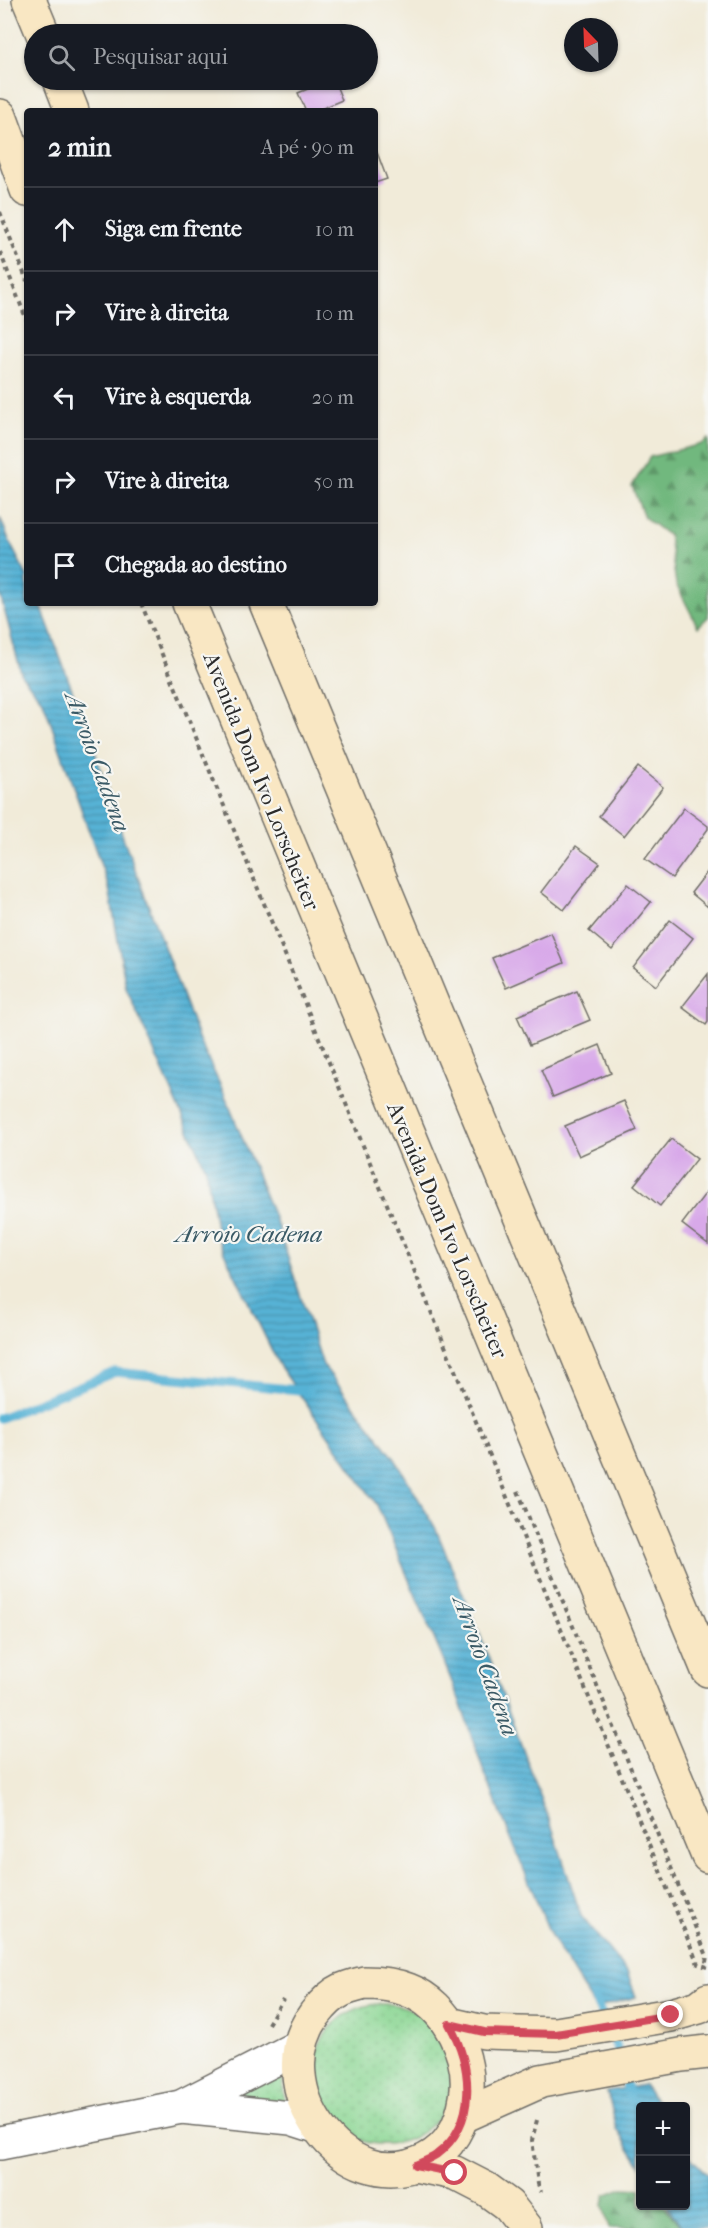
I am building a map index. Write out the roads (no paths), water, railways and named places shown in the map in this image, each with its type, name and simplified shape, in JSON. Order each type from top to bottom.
[{"type":"main road","points":[[29,0],[39,24]]},
{"type":"main road","points":[[64,90],[71,108]]},
{"type":"main road","points":[[0,116],[24,182]]},
{"type":"main road","name":"Avenida Dom Ivo Lorscheiter","points":[[190,606],[708,1856]]},
{"type":"main road","points":[[267,606],[708,1670]]},
{"type":"main road","points":[[415,2165],[436,2155],[452,2138],[463,2116],[468,2090],[467,2071],[459,2043],[449,2024],[432,2005],[411,1991],[387,1983],[364,1983],[342,1990],[323,2004],[308,2023],[300,2046],[298,2067],[300,2088],[306,2108],[316,2126],[344,2154],[379,2168],[415,2165],[455,2173],[486,2189],[508,2205],[526,2228]]},
{"type":"main road","points":[[449,2024],[484,2032],[556,2034],[671,2015],[699,2007],[708,2000]]},
{"type":"main road","points":[[463,2116],[519,2090],[564,2076],[694,2054]]},
{"type":"street","points":[[0,2143],[181,2107],[300,2046]]},
{"type":"street","points":[[181,2107],[291,2118],[316,2126]]},
{"type":"water","name":"Arroio Cadena","points":[[0,517],[24,570],[24,606],[41,606],[93,746],[124,840],[199,1040],[224,1093],[278,1227],[323,1365],[395,1459],[435,1527],[480,1635],[553,1830],[581,1916],[627,1972],[636,1997],[595,2008],[551,1936],[484,1772],[442,1657],[377,1505],[279,1365],[218,1240],[206,1169],[126,988],[109,888],[43,701],[22,676],[0,594]]},
{"type":"water","points":[[644,2085],[657,2102],[636,2102],[636,2159],[617,2129],[607,2091]]},
{"type":"water","points":[[690,2157],[708,2175],[708,2228],[683,2228],[670,2210],[690,2210]]},
{"type":"waterway","points":[[0,1418],[115,1372],[309,1391]]},
{"type":"waterway","name":"Arroio Cadena","points":[[594,1997],[616,2046],[630,2100]]}]
